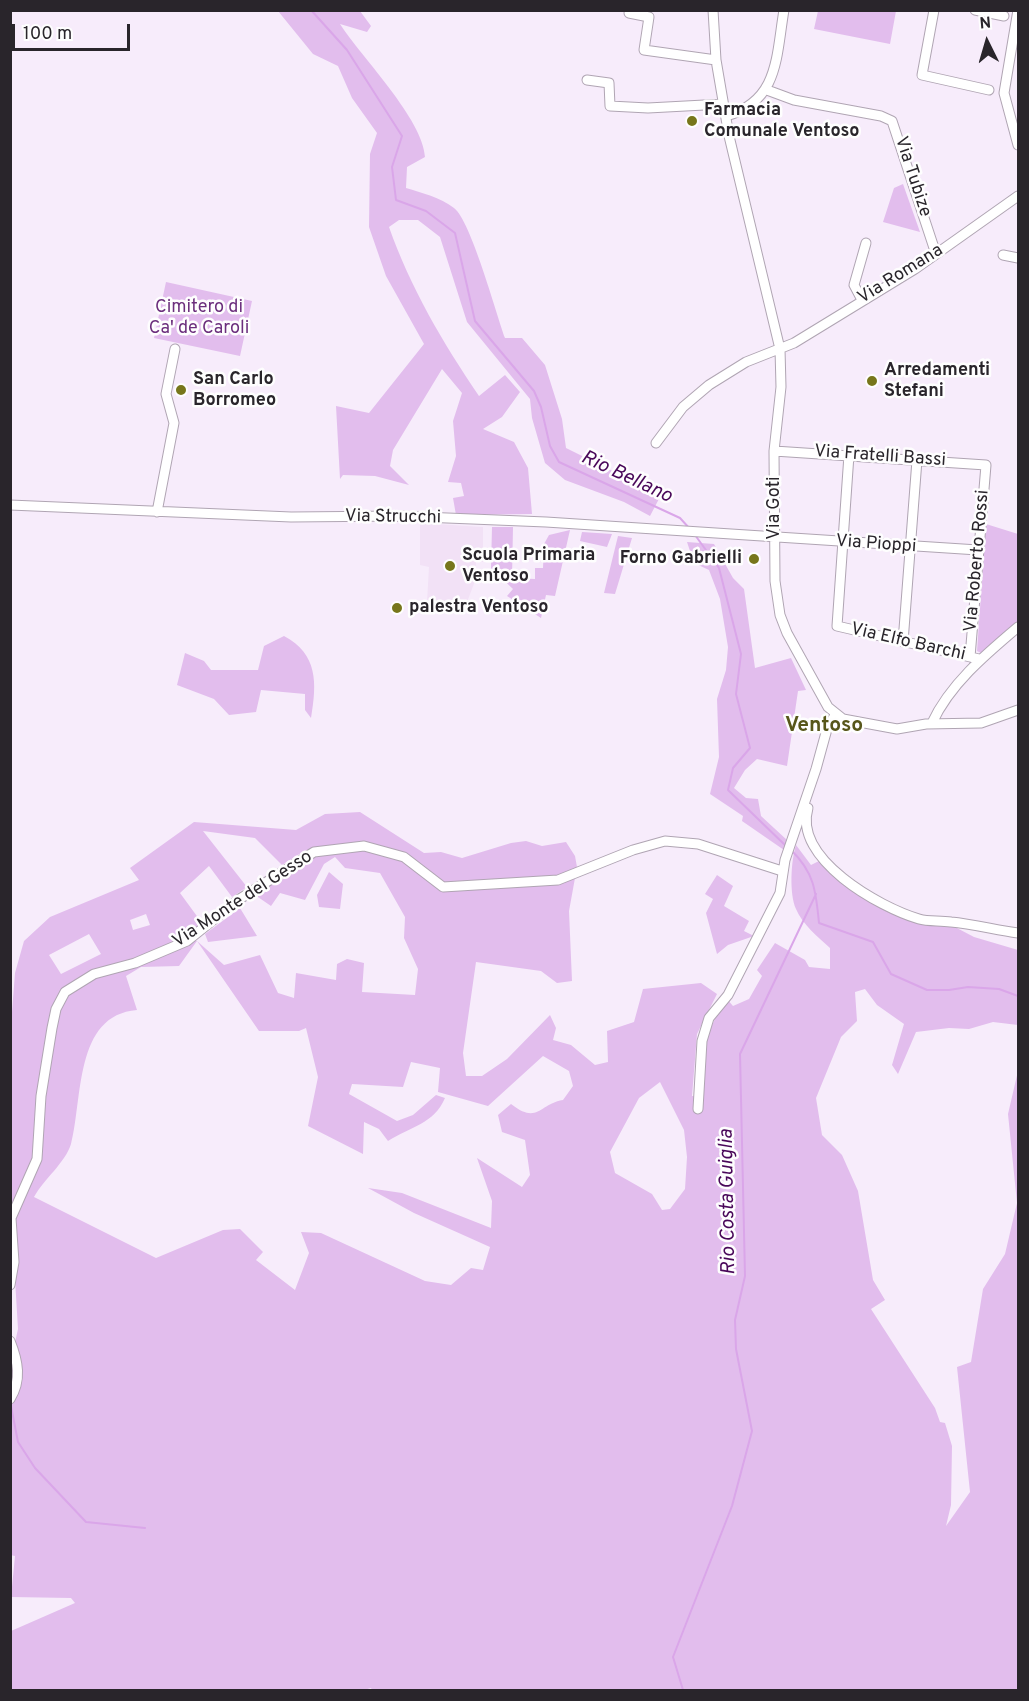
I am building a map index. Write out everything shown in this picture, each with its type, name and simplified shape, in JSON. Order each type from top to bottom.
[{"type":"street","name":"Via Goti","points":[[713,10],[716,60],[723,104],[780,349],[781,387],[774,451],[775,581],[783,625],[816,688],[835,715]]},
{"type":"street","points":[[726,116],[750,106],[767,90],[772,76],[784,10]]},
{"type":"street","points":[[934,10],[922,75],[989,90]]},
{"type":"street","points":[[975,10],[1004,16]]},
{"type":"street","points":[[629,13],[649,17],[644,50],[716,60]]},
{"type":"street","points":[[1018,15],[1004,93],[1018,145]]},
{"type":"street","points":[[587,80],[609,83],[610,106],[648,108],[723,104]]},
{"type":"street","name":"Via Tubize","points":[[767,90],[794,100],[881,116],[892,121],[910,169],[936,254]]},
{"type":"street","name":"Via Romana","points":[[656,443],[683,407],[699,392],[746,362],[780,349],[862,300],[936,254],[1018,196]]},
{"type":"street","points":[[862,300],[854,285],[866,243]]},
{"type":"street","points":[[1003,255],[1018,258]]},
{"type":"street","points":[[157,512],[174,423],[166,394],[174,348]]},
{"type":"street","name":"Via Fratelli Bassi","points":[[774,451],[986,465]]},
{"type":"street","points":[[842,543],[849,455]]},
{"type":"street","points":[[903,642],[917,460]]},
{"type":"street","name":"Via Roberto Rossi","points":[[975,658],[978,550],[986,465]]},
{"type":"street","name":"Via Strucchi","points":[[10,505],[291,518],[413,517],[774,538]]},
{"type":"street","name":"Via Pioppi","points":[[774,538],[910,548],[978,550]]},
{"type":"street","name":"Via Elfo Barchi","points":[[842,543],[837,626],[975,658]]},
{"type":"street","points":[[932,723],[975,658],[1018,627]]},
{"type":"street","points":[[698,1109],[702,1041],[709,1018],[728,995],[762,932],[781,889],[782,871],[787,853],[827,729],[835,715],[851,722],[888,729],[932,723],[981,723],[1018,710]]},
{"type":"street","points":[[808,791],[809,802],[805,822],[816,848],[844,880],[866,895],[893,910],[921,920],[1018,933]]},
{"type":"street","name":"Via Monte del Gesso","points":[[10,1285],[14,1262],[11,1218],[37,1159],[41,1096],[52,1028],[56,1009],[65,992],[94,974],[135,963],[187,941],[238,900],[314,852],[364,846],[404,857],[443,887],[558,880],[633,850],[665,841],[698,844],[782,871]]},
{"type":"street","points":[[10,1341],[18,1371],[18,1383],[10,1400]]},
{"type":"shaded area","name":"Scuola Primaria Ventoso","points":[[420,523],[483,527],[483,562],[476,562],[475,581],[464,610],[427,602],[429,567],[420,565]]},
{"type":"green space","points":[[278,11],[360,11],[371,26],[367,32],[340,24],[403,107],[422,142],[425,157],[407,167],[406,188],[443,201],[461,216],[475,248],[505,338],[522,338],[545,365],[562,419],[566,448],[661,495],[650,516],[624,502],[565,480],[545,463],[532,418],[530,399],[467,322],[440,237],[418,220],[399,220],[389,227],[417,293],[440,335],[479,396],[505,375],[520,392],[502,417],[483,429],[514,442],[528,468],[532,514],[456,515],[453,498],[464,496],[461,483],[448,482],[456,456],[453,421],[462,393],[442,369],[393,450],[390,466],[409,485],[375,476],[343,475],[340,479],[336,406],[369,413],[424,344],[386,276],[369,227],[370,154],[377,133],[352,98],[338,66],[313,54]]},
{"type":"green space","points":[[818,11],[896,11],[890,44],[814,29]]},
{"type":"green space","points":[[903,184],[920,232],[883,222],[894,188]]},
{"type":"green space","name":"Cimitero di Ca' de Caroli","points":[[166,282],[252,301],[240,356],[154,338]]},
{"type":"green space","points":[[986,524],[1018,534],[1018,627],[985,655],[977,651]]},
{"type":"green space","points":[[492,527],[513,527],[512,578],[535,579],[535,568],[543,568],[544,544],[549,535],[570,530],[555,596],[546,595],[541,618],[507,596],[513,589],[491,568]]},
{"type":"green space","points":[[582,532],[612,534],[607,547],[580,541]]},
{"type":"green space","points":[[618,536],[632,538],[615,594],[604,593]]},
{"type":"green space","points":[[687,542],[714,544],[733,578],[744,589],[755,668],[791,658],[806,690],[798,691],[787,766],[757,759],[745,770],[734,788],[746,798],[758,799],[761,816],[787,840],[784,850],[742,821],[743,816],[710,794],[719,757],[717,699],[726,670],[728,647],[720,599],[709,570],[694,563]]},
{"type":"green space","points":[[284,636],[303,651],[309,661],[314,681],[311,718],[305,710],[305,694],[261,690],[256,712],[229,715],[214,699],[177,685],[185,653],[204,661],[211,670],[258,670],[264,646]]},
{"type":"green space","points":[[360,812],[424,853],[441,852],[462,858],[511,843],[526,841],[542,846],[566,842],[575,856],[577,867],[569,911],[572,981],[557,983],[541,971],[476,962],[463,1053],[466,1076],[482,1076],[507,1059],[550,1015],[556,1028],[553,1040],[571,1045],[595,1065],[608,1062],[607,1031],[634,1022],[643,989],[701,983],[717,994],[697,1034],[692,1096],[702,1096],[704,1056],[713,1023],[727,999],[733,1006],[749,999],[762,976],[757,970],[775,943],[805,960],[809,967],[830,969],[830,948],[806,925],[794,903],[792,877],[796,845],[811,865],[819,861],[841,882],[891,913],[922,924],[953,926],[974,937],[1018,950],[1018,1025],[993,1022],[969,1029],[949,1028],[916,1032],[898,1074],[892,1065],[904,1024],[877,1005],[865,989],[855,992],[857,1021],[841,1037],[816,1098],[822,1135],[842,1155],[858,1191],[873,1280],[885,1300],[871,1309],[935,1408],[940,1422],[945,1423],[952,1446],[951,1505],[946,1526],[970,1492],[957,1367],[971,1362],[983,1289],[1005,1254],[1017,1203],[1008,1114],[1018,1071],[1018,1690],[372,1690],[371,1688],[364,1690],[11,1690],[11,1631],[75,1603],[71,1598],[11,1597],[15,1556],[10,1555],[10,1365],[18,1329],[14,1262],[10,1265],[10,1038],[15,973],[24,941],[50,917],[139,880],[130,868],[194,822],[296,830],[325,814]],"holes":[[[203,831],[255,838],[282,865],[301,853],[312,857],[255,895],[271,906],[280,893],[305,900],[324,864],[335,857],[345,868],[380,873],[405,917],[404,938],[418,969],[415,995],[362,992],[364,963],[347,959],[337,964],[336,980],[296,973],[294,998],[278,993],[260,955],[224,965],[197,941],[183,940],[202,923],[180,893],[209,866],[232,897],[247,887]],[[146,914],[150,925],[133,930],[130,920]],[[89,934],[101,954],[61,974],[49,955]],[[197,941],[259,1031],[299,1031],[306,1028],[318,1077],[308,1126],[363,1154],[364,1122],[379,1129],[388,1141],[435,1114],[445,1098],[436,1095],[413,1115],[397,1121],[349,1094],[352,1084],[403,1087],[411,1062],[440,1068],[438,1092],[488,1106],[543,1056],[569,1071],[573,1086],[563,1100],[533,1113],[527,1113],[511,1104],[498,1115],[502,1132],[525,1140],[530,1175],[522,1187],[477,1158],[492,1201],[491,1228],[402,1193],[368,1188],[414,1213],[490,1247],[483,1270],[471,1268],[451,1285],[425,1281],[321,1233],[301,1232],[309,1253],[295,1290],[256,1260],[263,1252],[240,1229],[223,1230],[156,1258],[34,1197],[64,1158],[71,1144],[85,1062],[92,1043],[102,1027],[117,1015],[137,1010],[126,976],[141,967],[179,966]],[[660,1082],[684,1130],[687,1157],[685,1189],[670,1209],[662,1210],[652,1194],[615,1173],[610,1152],[639,1098]]]},
{"type":"green space","points":[[329,872],[343,884],[340,909],[319,907],[317,895]]},
{"type":"green space","points":[[717,875],[733,886],[724,906],[749,921],[744,931],[754,936],[728,945],[717,954],[706,913],[713,899],[705,894]]},
{"type":"green space","points":[[240,908],[257,936],[208,942],[205,934]]},
{"type":"waterway","name":"Rio Bellano","points":[[311,10],[347,50],[402,136],[392,167],[396,200],[426,211],[455,233],[475,321],[534,391],[541,407],[550,446],[559,462],[680,518],[690,529]]},
{"type":"waterway","name":"Rio Bellano","points":[[695,535],[719,568],[741,654],[736,694],[750,748],[733,768],[728,790],[786,846]]},
{"type":"waterway","name":"Rio Bellano","points":[[791,850],[805,866],[813,883],[819,923],[873,942],[891,974],[927,990],[968,987],[999,989],[1018,996]]},
{"type":"waterway","name":"Rio Costa Guiglia","points":[[683,1690],[673,1657],[732,1506],[752,1431],[736,1349],[735,1320],[745,1276],[740,1054],[816,894]]},
{"type":"waterway","points":[[11,1406],[18,1442],[35,1468],[86,1522],[145,1528]]},
{"type":"place","name":"Farmacia Comunale Ventoso","points":[[692,121]]},
{"type":"place","name":"Arredamenti Stefani","points":[[872,381]]},
{"type":"place","name":"San Carlo Borromeo","points":[[181,390]]},
{"type":"place","name":"Forno Gabrielli","points":[[754,559]]},
{"type":"place","name":"Scuola Primaria Ventoso","points":[[450,566]]},
{"type":"place","name":"palestra Ventoso","points":[[397,608]]},
{"type":"district","name":"Ventoso","points":[[824,727]]}]
